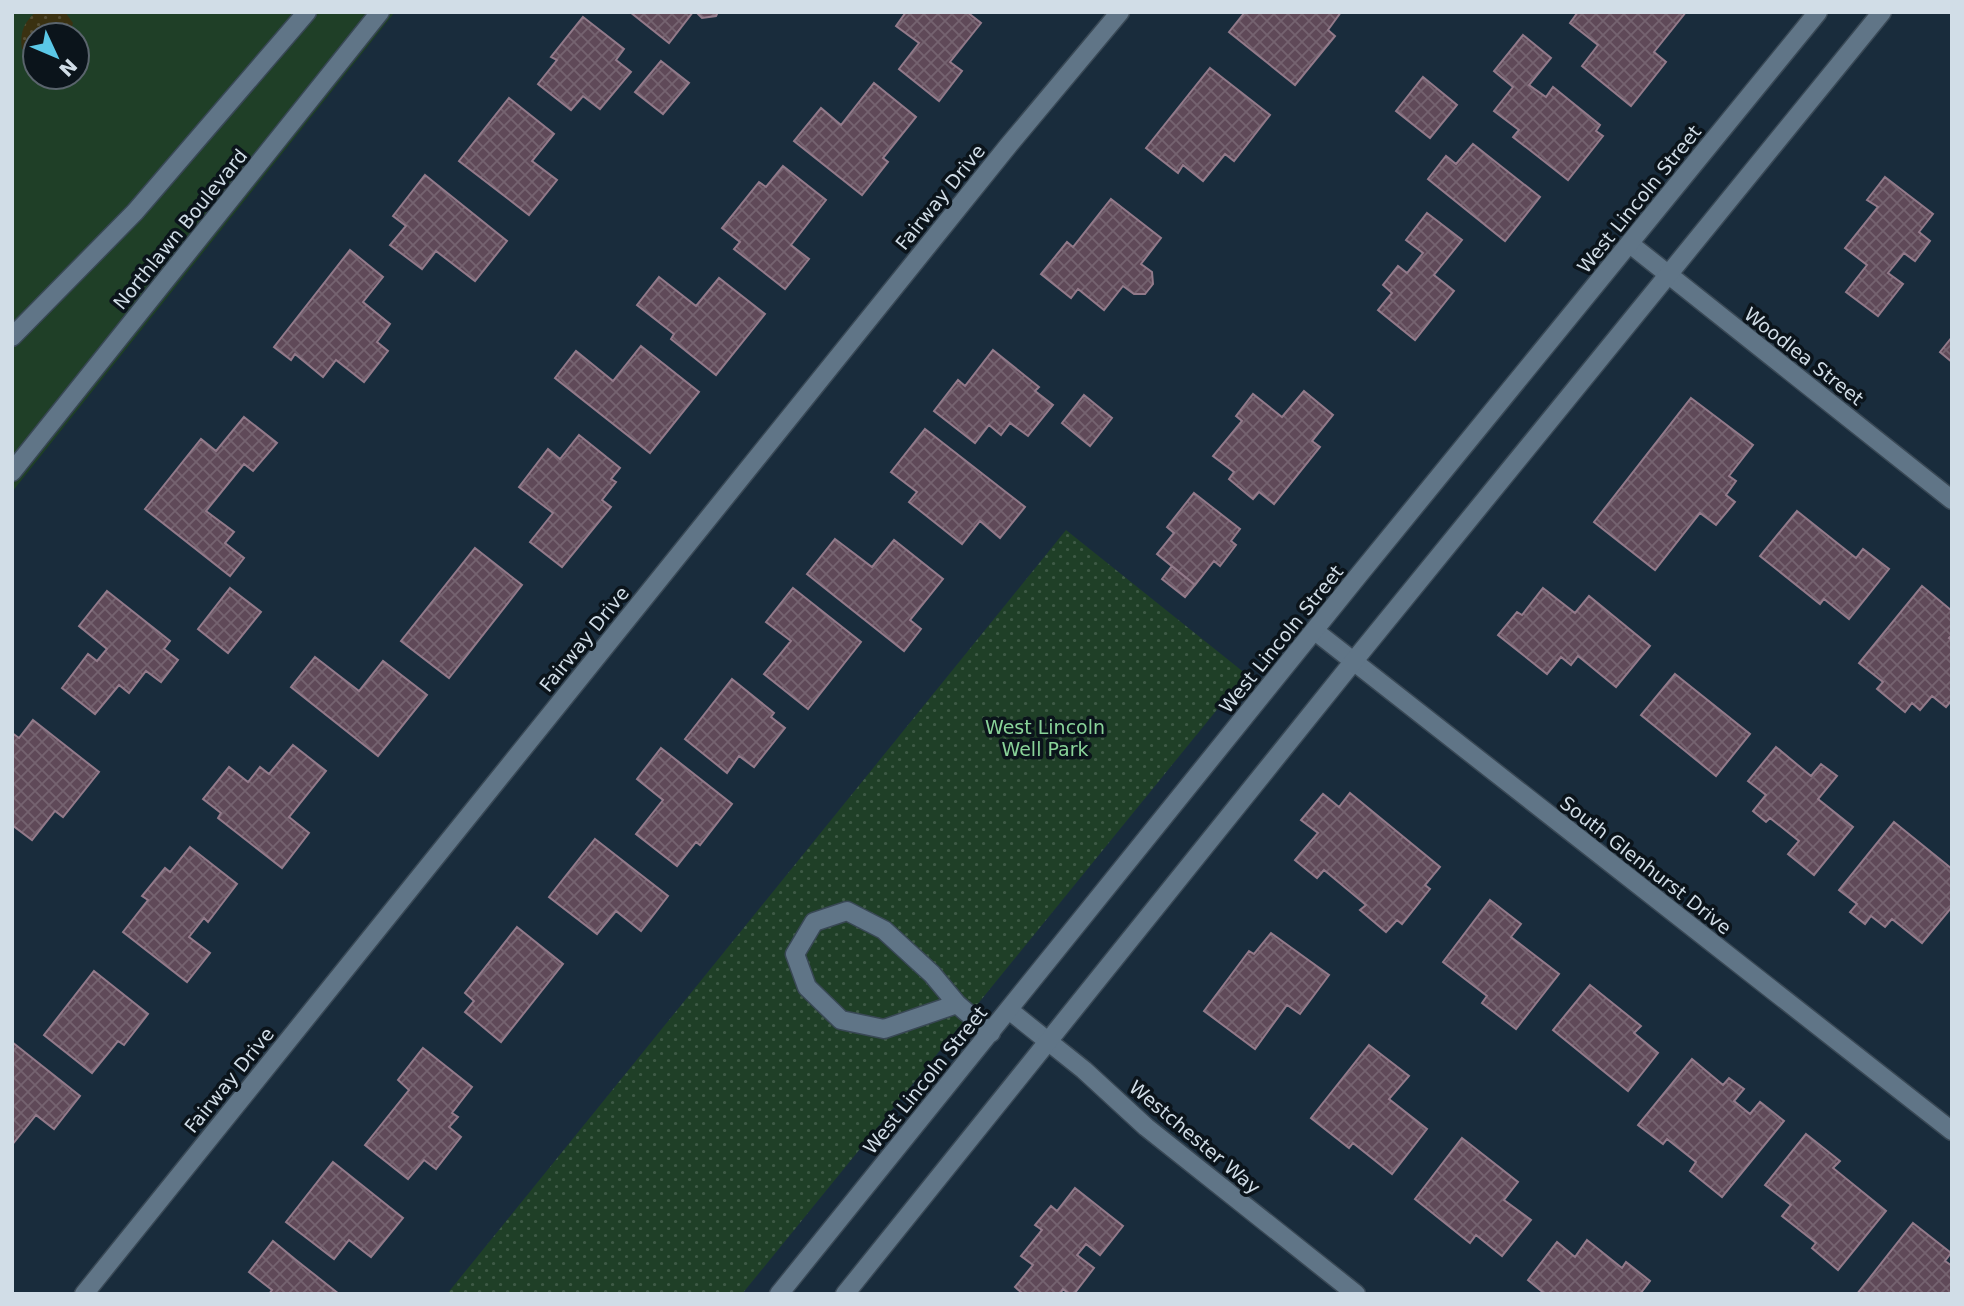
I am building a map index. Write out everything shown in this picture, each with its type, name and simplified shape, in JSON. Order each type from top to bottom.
[{"type":"street","points":[[12,337],[135,212],[307,12]]},
{"type":"street","name":"Northlawn Boulevard","points":[[12,472],[380,12]]},
{"type":"street","name":"Fairway Drive","points":[[84,1294],[982,178],[1120,12]]},
{"type":"street","name":"West Lincoln Street","points":[[779,1294],[1818,12]]},
{"type":"street","points":[[845,1294],[1353,662],[1882,12]]},
{"type":"street","name":"Woodlea Street","points":[[1630,244],[1952,500]]},
{"type":"street","name":"South Glenhurst Drive","points":[[1315,631],[1952,1131]]},
{"type":"street","points":[[957,1004],[884,1029],[841,1020],[807,987],[795,954],[814,922],[847,911],[884,930],[932,974],[957,1004],[991,1033]]},
{"type":"street","name":"Westchester Way","points":[[1009,1010],[1084,1070],[1146,1127],[1356,1294]]},
{"type":"green space","points":[[12,12],[395,12],[12,492]]},
{"type":"green space","name":"West Lincoln Well Park","points":[[1066,530],[1246,674],[742,1294],[447,1294]]},
{"type":"sand","points":[[36,12],[65,12],[72,21],[27,21]]},
{"type":"building","points":[[630,12],[693,12],[669,43]]},
{"type":"building","points":[[696,12],[718,12],[716,16],[702,18]]},
{"type":"building","points":[[906,12],[967,12],[981,23],[950,62],[962,71],[939,101],[899,69],[919,43],[896,26]]},
{"type":"building","points":[[1245,12],[1341,12],[1328,30],[1335,36],[1295,85],[1229,32]]},
{"type":"building","points":[[1578,12],[1686,12],[1654,52],[1666,62],[1631,106],[1582,66],[1598,45],[1570,23]]},
{"type":"building","points":[[583,17],[624,49],[616,60],[631,72],[600,109],[583,96],[571,110],[538,84],[557,60],[551,57]]},
{"type":"building","points":[[1523,35],[1551,58],[1529,85],[1546,97],[1553,87],[1600,125],[1596,131],[1603,136],[1568,180],[1513,137],[1519,130],[1494,111],[1513,87],[1494,71]]},
{"type":"building","points":[[661,61],[689,83],[663,114],[635,92]]},
{"type":"building","points":[[1210,68],[1270,115],[1234,161],[1225,154],[1203,181],[1183,165],[1178,173],[1146,148]]},
{"type":"building","points":[[1423,77],[1457,105],[1430,138],[1396,111]]},
{"type":"building","points":[[874,83],[916,117],[883,158],[888,162],[862,195],[794,141],[821,108],[841,125]]},
{"type":"building","points":[[509,98],[554,134],[532,161],[557,180],[529,215],[459,161]]},
{"type":"building","points":[[1473,144],[1540,197],[1505,241],[1428,179],[1446,156],[1456,164]]},
{"type":"building","points":[[783,166],[826,200],[791,245],[809,259],[785,289],[734,249],[740,242],[722,228],[759,182],[766,187]]},
{"type":"building","points":[[425,175],[507,241],[475,281],[436,251],[422,269],[390,245],[406,226],[393,216]]},
{"type":"building","points":[[1885,177],[1933,214],[1919,232],[1930,241],[1915,261],[1904,253],[1888,273],[1903,284],[1878,316],[1846,292],[1867,265],[1845,248],[1878,207],[1867,200]]},
{"type":"building","points":[[1111,199],[1161,238],[1141,264],[1152,272],[1153,284],[1145,294],[1134,294],[1123,286],[1104,310],[1078,289],[1071,298],[1041,274],[1067,242],[1073,247]]},
{"type":"building","points":[[1427,213],[1462,240],[1434,275],[1454,291],[1415,340],[1378,310],[1392,293],[1383,285],[1398,266],[1407,273],[1423,253],[1406,240]]},
{"type":"building","points":[[350,250],[383,277],[363,302],[390,324],[377,342],[388,351],[364,382],[336,360],[323,377],[295,354],[291,360],[274,347]]},
{"type":"building","points":[[659,277],[696,306],[719,278],[765,314],[716,375],[671,339],[674,334],[637,305]]},
{"type":"building","points":[[1952,337],[1952,362],[1940,352]]},
{"type":"building","points":[[641,346],[699,392],[650,453],[555,378],[576,351],[613,381]]},
{"type":"building","points":[[993,350],[1039,387],[1035,391],[1053,405],[1028,436],[1010,423],[1001,435],[989,425],[975,443],[934,411],[958,380],[965,386]]},
{"type":"building","points":[[1304,391],[1333,415],[1312,441],[1320,447],[1274,504],[1259,492],[1253,499],[1229,479],[1234,472],[1213,456],[1242,421],[1236,416],[1253,394],[1282,417]]},
{"type":"building","points":[[1084,395],[1112,418],[1090,446],[1062,423]]},
{"type":"building","points":[[1691,398],[1753,445],[1729,476],[1736,481],[1726,495],[1735,502],[1716,525],[1700,513],[1655,570],[1594,522]]},
{"type":"building","points":[[244,417],[277,443],[253,471],[244,464],[206,511],[234,532],[225,543],[244,558],[230,576],[145,509],[201,439],[216,451]]},
{"type":"building","points":[[925,429],[1025,507],[1000,538],[980,521],[962,544],[909,502],[917,492],[891,472]]},
{"type":"building","points":[[579,435],[620,468],[611,479],[616,482],[602,500],[611,507],[562,567],[530,542],[553,513],[519,487],[548,449],[560,459]]},
{"type":"building","points":[[1194,493],[1240,529],[1231,541],[1236,545],[1220,566],[1214,561],[1195,585],[1157,554],[1174,533],[1167,527]]},
{"type":"building","points":[[1797,511],[1856,558],[1863,549],[1889,569],[1849,619],[1824,599],[1820,604],[1760,556]]},
{"type":"building","points":[[835,539],[872,567],[894,540],[943,579],[910,620],[921,629],[904,651],[807,574]]},
{"type":"building","points":[[475,548],[522,585],[449,678],[401,641]]},
{"type":"building","points":[[1172,566],[1195,585],[1185,597],[1162,579]]},
{"type":"building","points":[[1922,586],[1952,611],[1952,635],[1949,638],[1952,640],[1952,700],[1946,707],[1932,696],[1920,710],[1912,703],[1905,712],[1877,689],[1883,682],[1859,663]]},
{"type":"building","points":[[230,588],[261,612],[228,653],[198,629]]},
{"type":"building","points":[[793,588],[861,642],[808,709],[764,674],[791,641],[766,622]]},
{"type":"building","points":[[1543,588],[1575,613],[1589,596],[1650,646],[1616,687],[1578,656],[1571,665],[1561,657],[1547,674],[1498,635],[1517,612],[1522,615]]},
{"type":"building","points":[[107,591],[170,641],[164,649],[178,660],[161,682],[146,671],[129,693],[119,685],[95,714],[62,688],[88,654],[97,661],[107,649],[79,626]]},
{"type":"building","points":[[315,657],[359,691],[383,661],[427,695],[378,756],[291,687]]},
{"type":"building","points":[[1675,674],[1750,734],[1716,776],[1641,715]]},
{"type":"building","points":[[732,679],[774,713],[771,717],[785,728],[754,767],[739,756],[727,773],[685,739]]},
{"type":"building","points":[[33,720],[99,772],[63,817],[55,811],[32,840],[12,825],[12,733],[19,738]]},
{"type":"building","points":[[293,745],[326,771],[289,817],[309,833],[282,868],[218,818],[221,813],[203,799],[229,767],[248,782],[260,767],[269,774]]},
{"type":"building","points":[[1776,747],[1811,776],[1821,764],[1837,776],[1818,799],[1853,827],[1814,875],[1788,854],[1799,841],[1770,818],[1766,822],[1753,811],[1766,795],[1748,781]]},
{"type":"building","points":[[661,748],[732,804],[700,845],[696,842],[677,866],[636,834],[663,800],[637,779]]},
{"type":"building","points":[[1350,793],[1440,867],[1425,885],[1430,889],[1402,924],[1397,920],[1386,932],[1360,910],[1366,905],[1324,870],[1317,878],[1295,860],[1318,833],[1301,820],[1323,794],[1339,807]]},
{"type":"building","points":[[1894,822],[1952,869],[1952,907],[1922,943],[1892,919],[1885,927],[1871,916],[1865,924],[1850,912],[1857,904],[1839,890]]},
{"type":"building","points":[[595,839],[668,896],[641,931],[616,911],[597,934],[549,897]]},
{"type":"building","points":[[190,847],[237,884],[208,922],[204,918],[189,937],[210,953],[187,982],[123,932],[148,900],[142,896],[165,868],[170,872]]},
{"type":"building","points":[[1490,900],[1521,924],[1511,937],[1559,974],[1516,1029],[1482,1003],[1487,996],[1443,962]]},
{"type":"building","points":[[517,927],[563,964],[501,1042],[465,1012],[474,1001],[465,993]]},
{"type":"building","points":[[1271,933],[1329,975],[1300,1014],[1287,1005],[1255,1049],[1204,1011],[1249,951],[1254,954]]},
{"type":"building","points":[[94,971],[148,1014],[124,1045],[118,1041],[92,1073],[44,1035]]},
{"type":"building","points":[[1590,985],[1641,1026],[1634,1033],[1658,1053],[1628,1091],[1553,1030]]},
{"type":"building","points":[[12,1042],[80,1096],[54,1129],[36,1115],[12,1145]]},
{"type":"building","points":[[1369,1045],[1409,1076],[1389,1099],[1427,1129],[1392,1174],[1353,1143],[1349,1148],[1311,1118]]},
{"type":"building","points":[[423,1048],[472,1087],[452,1113],[458,1117],[449,1127],[461,1137],[436,1169],[424,1160],[408,1179],[365,1145],[409,1090],[398,1080]]},
{"type":"building","points":[[1692,1059],[1723,1085],[1729,1078],[1744,1089],[1734,1101],[1750,1114],[1760,1102],[1784,1121],[1722,1197],[1690,1171],[1696,1162],[1667,1139],[1663,1144],[1638,1125]]},
{"type":"building","points":[[1806,1134],[1840,1161],[1833,1168],[1886,1211],[1838,1270],[1812,1248],[1816,1243],[1782,1216],[1791,1205],[1765,1185]]},
{"type":"building","points":[[1462,1138],[1518,1182],[1504,1200],[1531,1220],[1502,1256],[1476,1235],[1470,1243],[1415,1199]]},
{"type":"building","points":[[333,1162],[403,1218],[371,1257],[349,1240],[334,1259],[286,1222]]},
{"type":"building","points":[[1075,1188],[1123,1226],[1100,1255],[1086,1244],[1077,1255],[1094,1268],[1074,1294],[1063,1289],[1060,1294],[1023,1294],[1015,1287],[1033,1265],[1021,1256],[1042,1230],[1035,1225],[1051,1206],[1057,1211]]},
{"type":"building","points":[[1913,1223],[1951,1253],[1945,1261],[1952,1266],[1952,1294],[1857,1294]]},
{"type":"building","points":[[1587,1240],[1622,1268],[1626,1262],[1650,1281],[1640,1294],[1545,1294],[1528,1280],[1557,1242],[1575,1257]]},
{"type":"building","points":[[273,1241],[339,1294],[269,1294],[272,1290],[249,1272]]}]
